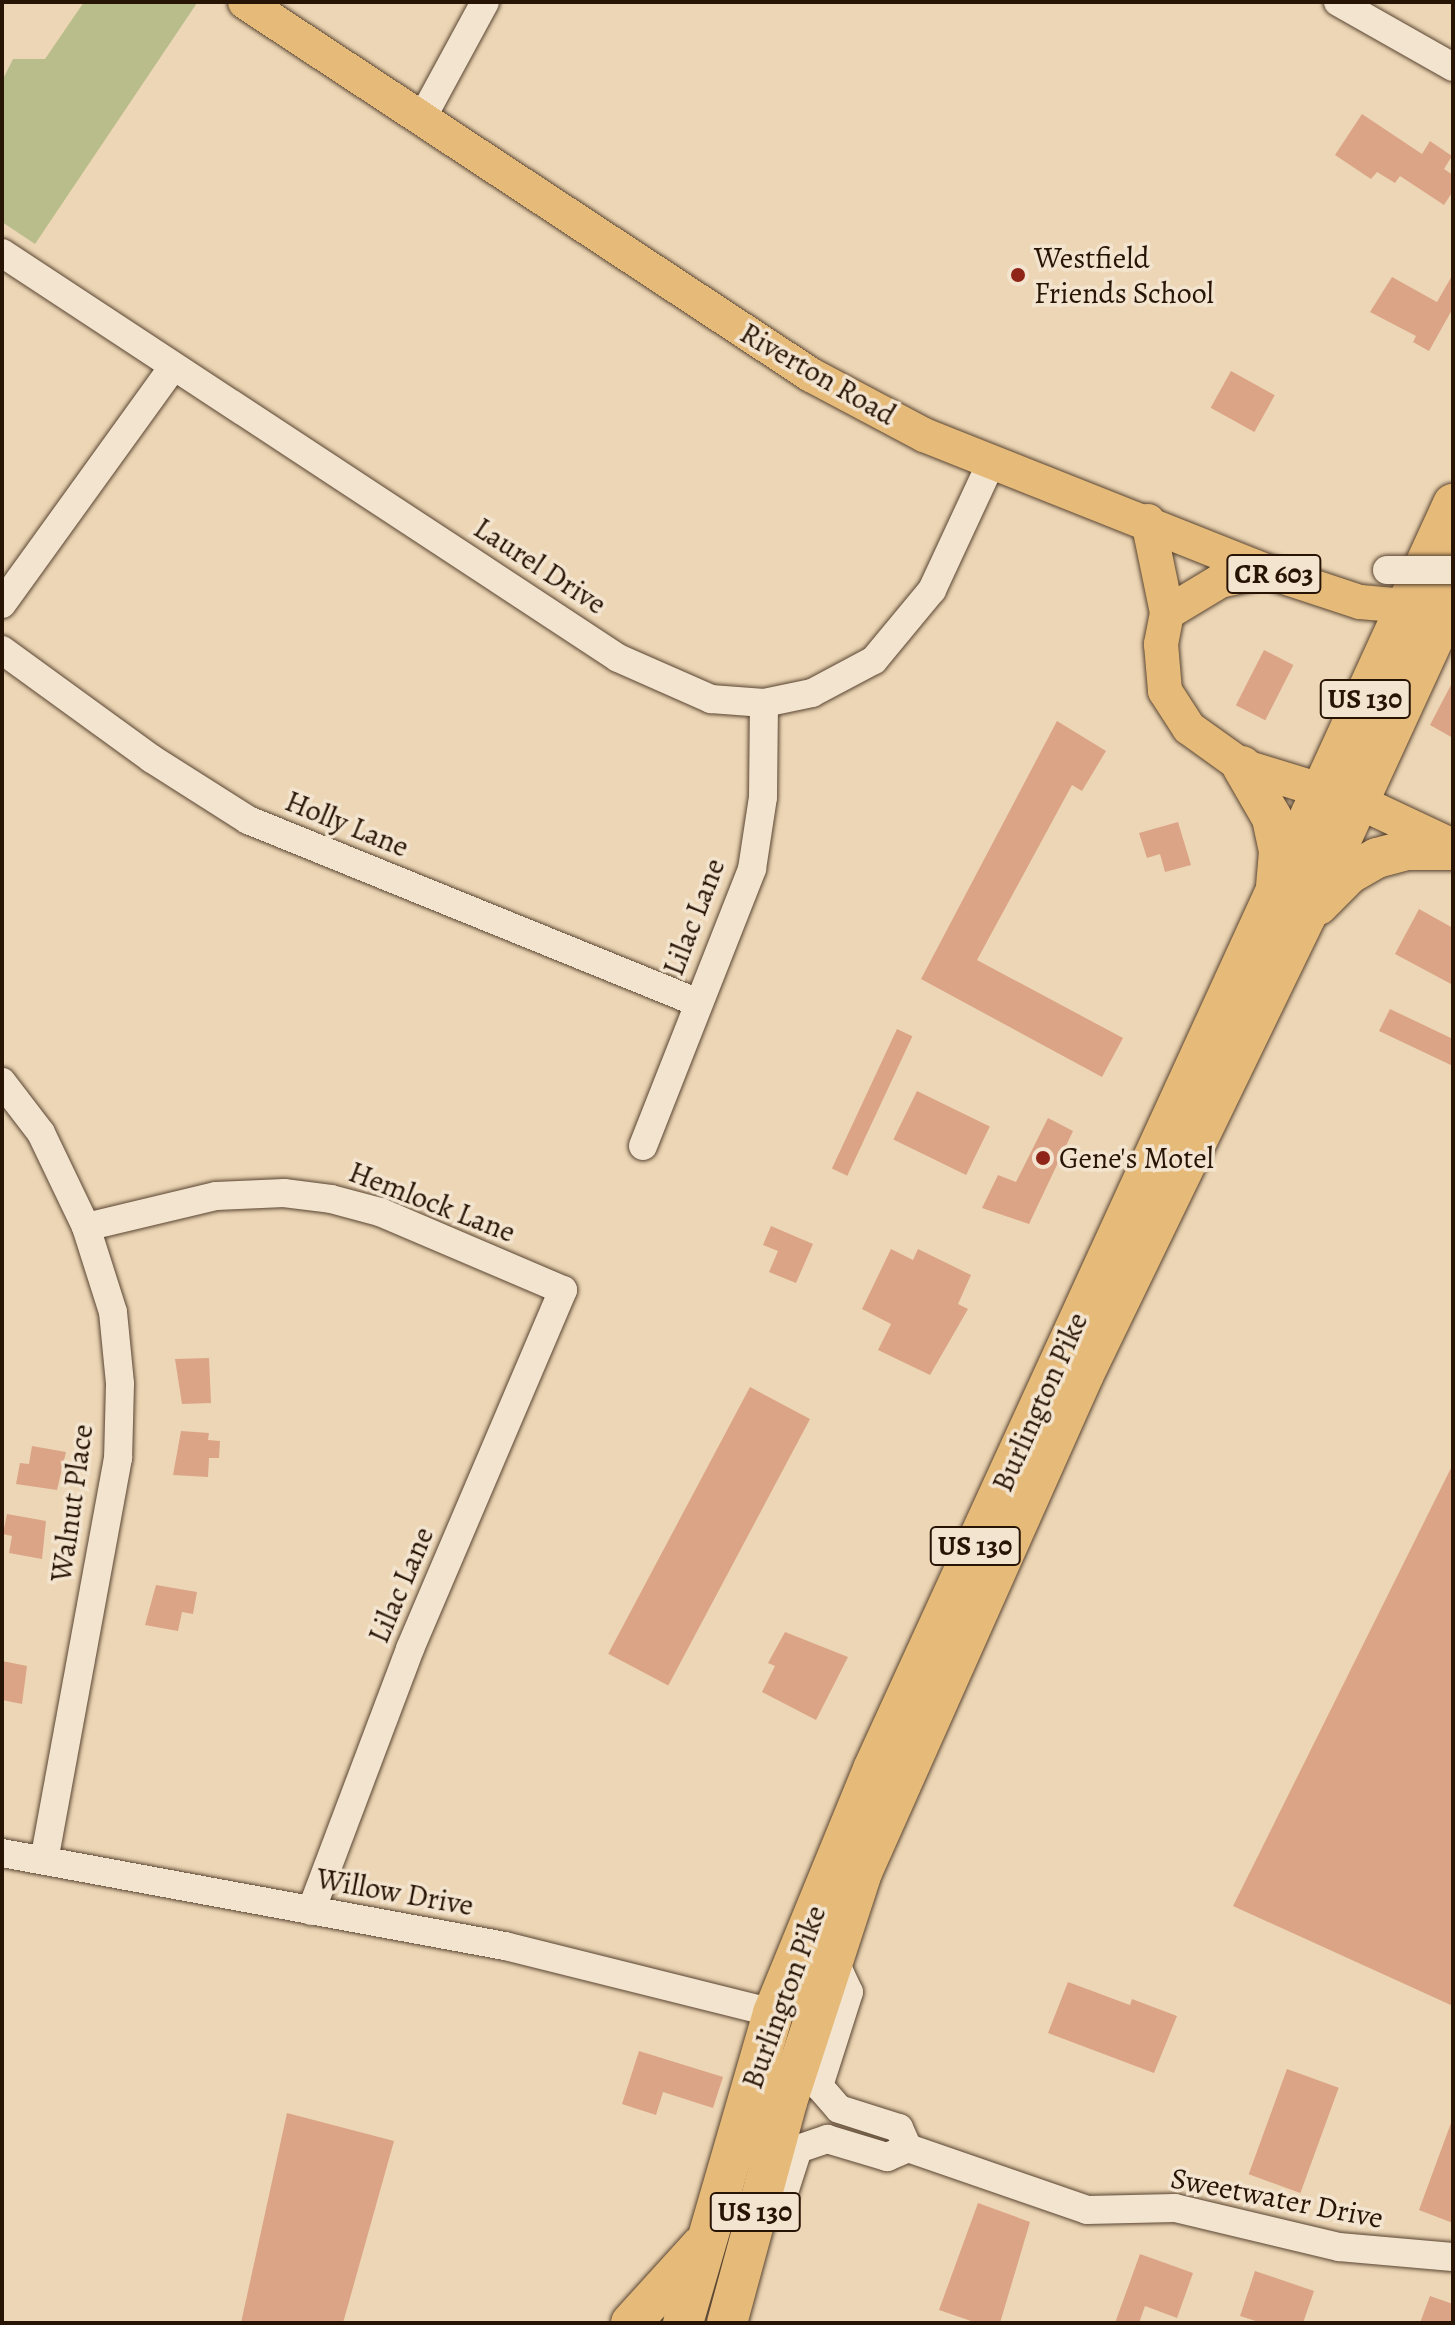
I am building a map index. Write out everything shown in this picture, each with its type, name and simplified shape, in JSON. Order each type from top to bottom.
[{"type":"highway","name":"Burlington Pike","points":[[1342,796],[1405,607],[1453,504]]},
{"type":"highway","name":"Burlington Pike","points":[[727,2323],[750,2229],[832,1956],[863,1870],[1342,796],[1451,605]]},
{"type":"highway","points":[[1242,766],[1272,818],[1290,909],[1377,858],[1406,850],[1453,848]]},
{"type":"highway","name":"Burlington Pike","points":[[683,2323],[773,2013],[880,1755],[1140,1181],[1290,909]]},
{"type":"highway","points":[[631,2323],[706,2241]]},
{"type":"main road","name":"Riverton Road","points":[[245,2],[811,375],[991,463],[1148,521],[1266,571],[1360,602],[1405,607],[1451,605]]},
{"type":"main road","points":[[1148,521],[1167,613],[1161,644],[1165,691],[1189,728],[1242,766],[1342,796],[1453,848]]},
{"type":"main road","points":[[1167,613],[1220,581],[1266,571]]},
{"type":"street","points":[[421,120],[485,2]]},
{"type":"street","points":[[1338,2],[1453,67]]},
{"type":"street","name":"Laurel Drive","points":[[2,253],[172,368],[618,658],[711,699],[764,703],[812,693],[855,675],[907,626],[932,590],[991,463]]},
{"type":"street","points":[[2,604],[172,368]]},
{"type":"street","points":[[1387,570],[1453,570]]},
{"type":"street","name":"Holly Lane","points":[[2,650],[152,759],[248,820],[698,1003]]},
{"type":"street","name":"Lilac Lane","points":[[643,1146],[752,869],[763,797],[764,703]]},
{"type":"street","name":"Walnut Place","points":[[2,1082],[41,1133],[86,1227],[113,1312],[120,1384],[118,1458],[44,1860]]},
{"type":"street","name":"Hemlock Lane","points":[[86,1227],[216,1196],[284,1193],[331,1199],[380,1212],[563,1290]]},
{"type":"street","name":"Lilac Lane","points":[[311,1911],[410,1649],[563,1290]]},
{"type":"street","name":"Willow Drive","points":[[2,1853],[505,1946],[773,2013]]},
{"type":"street","name":"Sweetwater Drive","points":[[832,1956],[849,1992],[819,2086],[839,2109],[899,2128],[908,2148]]},
{"type":"street","name":"Sweetwater Drive","points":[[750,2229],[779,2208],[798,2149],[827,2139],[887,2157],[908,2148],[1087,2210],[1175,2208],[1339,2247],[1453,2257]]},
{"type":"green space","points":[[84,2],[197,3],[35,244],[2,222],[2,81],[13,59],[45,59]]},
{"type":"building","points":[[1362,114],[1422,154],[1430,141],[1452,156],[1444,169],[1453,175],[1453,191],[1444,205],[1400,176],[1395,183],[1377,172],[1371,179],[1335,155]]},
{"type":"building","points":[[1453,274],[1453,308],[1429,351],[1413,342],[1416,336],[1370,312],[1392,277],[1437,302]]},
{"type":"building","points":[[1231,371],[1275,395],[1254,432],[1211,408]]},
{"type":"building","points":[[1264,650],[1293,665],[1265,720],[1236,705]]},
{"type":"building","points":[[1453,681],[1453,738],[1430,725]]},
{"type":"building","points":[[1057,721],[1106,751],[1082,791],[1072,785],[977,960],[1123,1038],[1102,1077],[921,979]]},
{"type":"building","points":[[1178,822],[1191,865],[1165,872],[1160,854],[1147,858],[1139,833]]},
{"type":"building","points":[[1419,909],[1453,928],[1453,985],[1395,954]]},
{"type":"building","points":[[1390,1009],[1453,1039],[1453,1066],[1379,1031]]},
{"type":"building","points":[[897,1029],[912,1036],[847,1176],[832,1169]]},
{"type":"building","points":[[917,1091],[990,1127],[966,1175],[893,1140]]},
{"type":"building","name":"Gene's Motel","points":[[1048,1118],[1073,1131],[1029,1224],[982,1208],[998,1175],[1016,1182]]},
{"type":"building","points":[[771,1226],[813,1244],[796,1283],[769,1272],[778,1251],[763,1245]]},
{"type":"building","points":[[891,1249],[913,1260],[918,1249],[971,1275],[958,1304],[968,1309],[930,1375],[878,1350],[891,1324],[862,1309]]},
{"type":"building","points":[[209,1358],[211,1403],[182,1404],[175,1359]]},
{"type":"building","points":[[750,1387],[810,1419],[668,1686],[608,1654]]},
{"type":"building","points":[[181,1431],[209,1433],[208,1440],[220,1441],[219,1458],[209,1458],[208,1477],[173,1475]]},
{"type":"building","points":[[32,1446],[66,1452],[57,1490],[16,1484],[20,1463],[29,1464]]},
{"type":"building","points":[[1453,1464],[1453,2006],[1233,1906]]},
{"type":"building","points":[[7,1514],[46,1521],[42,1559],[9,1553],[12,1536],[3,1534]]},
{"type":"building","points":[[156,1585],[197,1592],[193,1614],[182,1612],[178,1631],[145,1625]]},
{"type":"building","points":[[785,1632],[848,1657],[816,1720],[762,1692],[775,1666],[768,1663]]},
{"type":"building","points":[[2,1661],[27,1666],[22,1704],[2,1700]]},
{"type":"building","points":[[1068,1982],[1130,2005],[1132,1999],[1177,2016],[1154,2073],[1048,2033]]},
{"type":"building","points":[[639,2051],[723,2077],[713,2108],[663,2092],[656,2115],[622,2104]]},
{"type":"building","points":[[1287,2069],[1339,2088],[1300,2193],[1249,2174]]},
{"type":"building","points":[[287,2113],[394,2141],[343,2323],[241,2323]]},
{"type":"building","points":[[1453,2123],[1453,2223],[1419,2210]]},
{"type":"building","points":[[978,2203],[1030,2222],[1000,2323],[977,2323],[939,2310]]},
{"type":"building","points":[[1140,2254],[1193,2273],[1177,2318],[1145,2306],[1139,2323],[1115,2323]]},
{"type":"building","points":[[1255,2271],[1314,2291],[1303,2323],[1262,2323],[1240,2316]]},
{"type":"building","points":[[1430,2296],[1453,2304],[1453,2323],[1420,2323]]},
{"type":"place","name":"Westfield Friends School","points":[[1018,275]]},
{"type":"place","name":"Gene's Motel","points":[[1043,1158]]}]
